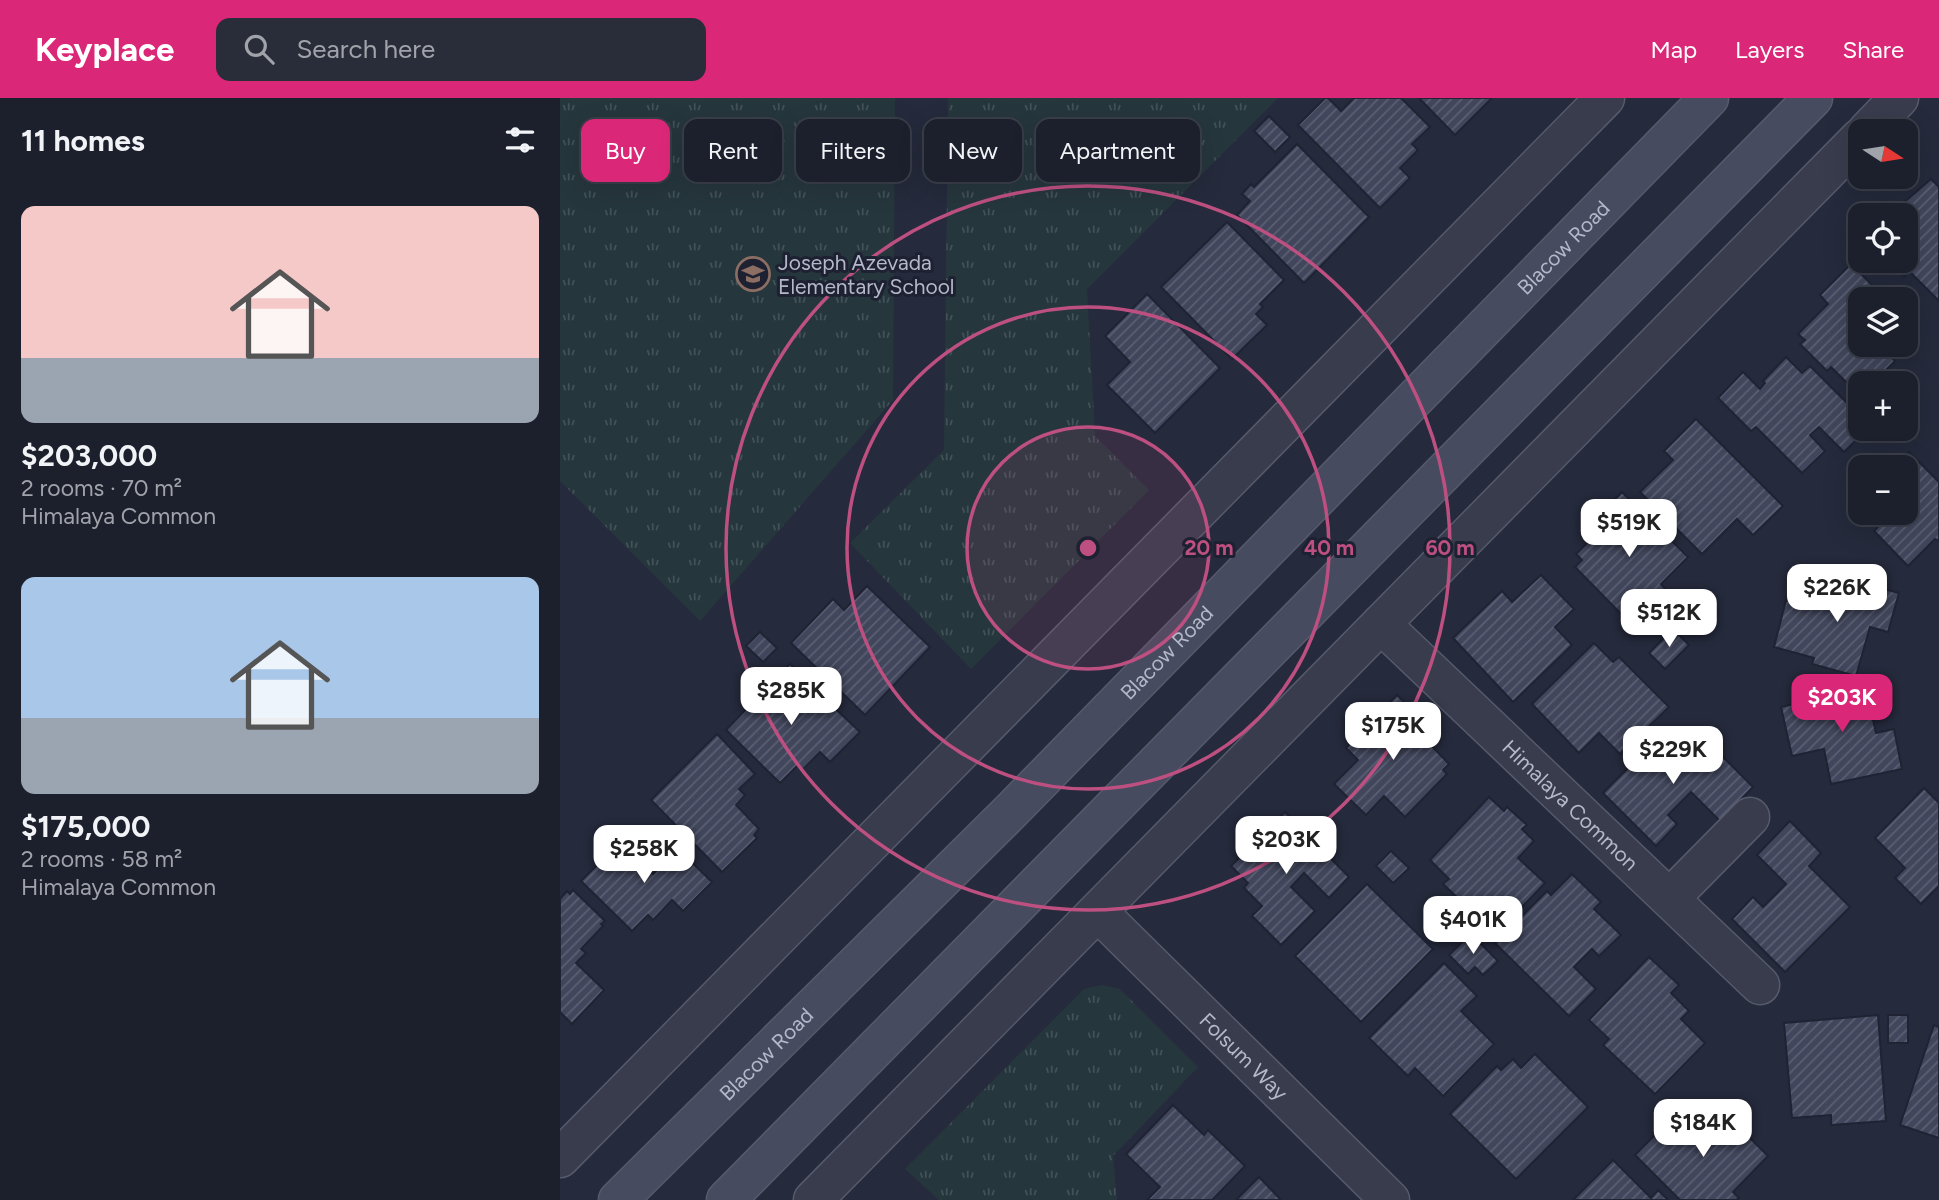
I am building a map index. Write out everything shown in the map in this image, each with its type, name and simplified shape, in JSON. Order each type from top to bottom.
[{"type":"main road","name":"Blacow Road","points":[[618,1200],[1012,810],[1709,98]]},
{"type":"main road","points":[[726,1200],[1812,98]]},
{"type":"street","points":[[560,1158],[1605,98]]},
{"type":"street","points":[[1879,119],[1899,98]]},
{"type":"street","points":[[813,1200],[1848,150]]},
{"type":"street","name":"Himalaya Common","points":[[1381,624],[1760,985]]},
{"type":"street","points":[[1670,898],[1751,817]]},
{"type":"street","name":"Folsum Way","points":[[1098,912],[1390,1200]]},
{"type":"green space","name":"Joseph Azevada Elementary School","points":[[560,98],[895,98],[895,119],[796,119],[796,182],[894,182],[893,400],[700,621],[560,481]]},
{"type":"green space","points":[[948,98],[1278,98],[1200,176],[1200,119],[1036,119],[1036,182],[1194,182],[1087,289],[1095,436],[1149,490],[971,669],[850,543],[944,450],[947,182],[1022,182],[1022,119],[948,119]]},
{"type":"green space","points":[[1102,985],[1120,989],[1198,1067],[1113,1156],[1117,1200],[939,1200],[905,1169],[1084,989]]},
{"type":"building","points":[[1325,98],[1341,111],[1354,98],[1401,98],[1430,127],[1412,144],[1418,150],[1400,168],[1410,178],[1380,208],[1298,125]]},
{"type":"building","points":[[1419,98],[1492,98],[1455,135]]},
{"type":"building","points":[[1269,116],[1290,137],[1275,152],[1254,131]]},
{"type":"building","points":[[1297,144],[1369,217],[1304,283],[1237,215],[1250,201],[1242,194],[1251,184],[1254,187]]},
{"type":"building","points":[[1931,179],[1939,187],[1939,301],[1911,273],[1918,273],[1918,203],[1903,203]]},
{"type":"building","points":[[1227,222],[1284,280],[1260,304],[1263,307],[1256,314],[1267,325],[1232,359],[1161,287]]},
{"type":"building","points":[[1848,267],[1848,273],[1860,273],[1874,287],[1848,287],[1848,357],[1891,357],[1895,361],[1885,371],[1848,371],[1848,384],[1831,367],[1827,371],[1800,344],[1805,340],[1798,334],[1828,304],[1820,295]]},
{"type":"building","points":[[1147,294],[1220,368],[1155,433],[1107,385],[1130,362],[1105,336]]},
{"type":"building","points":[[1786,357],[1802,373],[1810,366],[1848,404],[1848,441],[1855,441],[1844,452],[1819,427],[1810,435],[1825,451],[1802,473],[1756,427],[1751,431],[1718,398],[1743,372],[1760,389],[1765,383],[1763,381]]},
{"type":"building","points":[[1696,419],[1783,506],[1753,535],[1737,519],[1702,554],[1640,492],[1673,460],[1664,451]]},
{"type":"building","points":[[1918,461],[1939,482],[1939,541],[1935,539],[1908,566],[1874,531],[1880,525],[1918,525]]},
{"type":"building","points":[[1622,492],[1688,557],[1661,584],[1666,590],[1632,625],[1575,567],[1582,560],[1576,554],[1598,532],[1590,525]]},
{"type":"building","points":[[1828,574],[1899,593],[1888,632],[1870,627],[1856,676],[1812,664],[1814,658],[1774,647],[1786,600],[1820,608]]},
{"type":"building","points":[[1541,575],[1574,609],[1555,627],[1572,645],[1513,702],[1453,638],[1502,591],[1512,602]]},
{"type":"building","points":[[867,586],[930,647],[865,715],[791,643],[833,599],[844,610]]},
{"type":"building","points":[[1673,629],[1689,645],[1665,669],[1649,653]]},
{"type":"building","points":[[760,632],[777,648],[763,662],[746,646]]},
{"type":"building","points":[[1594,643],[1613,662],[1619,657],[1669,707],[1620,754],[1599,733],[1579,753],[1532,704]]},
{"type":"building","points":[[790,664],[813,686],[808,691],[821,704],[825,699],[860,732],[830,762],[820,752],[802,770],[797,766],[780,783],[726,730]]},
{"type":"building","points":[[1865,683],[1876,733],[1894,729],[1902,769],[1831,784],[1824,749],[1792,756],[1781,707],[1821,698],[1820,692]]},
{"type":"building","points":[[1397,695],[1431,729],[1423,737],[1449,764],[1443,770],[1447,774],[1405,817],[1384,796],[1366,815],[1334,784],[1358,760],[1346,748]]},
{"type":"building","points":[[1668,728],[1709,769],[1722,756],[1753,787],[1720,821],[1691,792],[1668,815],[1677,824],[1656,846],[1603,793]]},
{"type":"building","points":[[717,734],[755,774],[739,789],[745,795],[736,805],[759,829],[754,835],[757,838],[722,872],[651,800]]},
{"type":"building","points":[[1924,788],[1939,803],[1939,886],[1921,904],[1895,878],[1905,868],[1875,838]]},
{"type":"building","points":[[1489,797],[1504,811],[1507,807],[1527,825],[1522,829],[1534,841],[1518,858],[1545,883],[1496,934],[1443,884],[1449,879],[1430,860]]},
{"type":"building","points":[[1285,812],[1349,877],[1329,898],[1304,873],[1291,887],[1315,911],[1281,945],[1252,916],[1262,906],[1244,888],[1248,883],[1231,866]]},
{"type":"building","points":[[1790,821],[1821,853],[1809,866],[1850,907],[1785,972],[1732,919],[1753,897],[1763,907],[1786,884],[1757,855]]},
{"type":"building","points":[[621,841],[653,874],[678,849],[712,882],[683,911],[672,900],[653,920],[648,915],[632,931],[581,881]]},
{"type":"building","points":[[1391,851],[1409,868],[1393,883],[1376,866]]},
{"type":"building","points":[[1572,874],[1601,902],[1594,909],[1621,935],[1599,956],[1592,949],[1574,967],[1596,989],[1569,1016],[1495,943],[1547,891],[1551,895]]},
{"type":"building","points":[[1367,884],[1433,949],[1361,1022],[1295,956]]},
{"type":"building","points":[[573,890],[605,921],[581,949],[586,953],[576,963],[604,990],[572,1024],[560,1012],[560,899],[567,891],[570,894]]},
{"type":"building","points":[[1471,934],[1498,961],[1483,975],[1475,967],[1468,974],[1449,955]]},
{"type":"building","points":[[1649,957],[1679,985],[1671,993],[1689,1011],[1681,1019],[1705,1043],[1655,1094],[1603,1045],[1609,1039],[1589,1020]]},
{"type":"building","points":[[1444,963],[1477,996],[1461,1011],[1494,1044],[1443,1096],[1415,1068],[1408,1076],[1369,1038]]},
{"type":"building","points":[[1878,1015],[1886,1121],[1831,1125],[1831,1115],[1792,1118],[1784,1023]]},
{"type":"building","points":[[1888,1015],[1908,1015],[1908,1043],[1888,1043]]},
{"type":"building","points":[[1934,1025],[1939,1027],[1939,1138],[1900,1125]]},
{"type":"building","points":[[1535,1054],[1588,1107],[1516,1179],[1450,1114],[1497,1066],[1501,1070],[1513,1059],[1521,1068]]},
{"type":"building","points":[[1173,1105],[1204,1135],[1208,1130],[1245,1166],[1212,1200],[1147,1200],[1160,1187],[1126,1154]]},
{"type":"building","points":[[1720,1108],[1768,1156],[1733,1192],[1739,1198],[1736,1200],[1680,1200],[1635,1155],[1668,1122],[1687,1141],[1697,1131],[1692,1126],[1699,1119],[1704,1124]]},
{"type":"building","points":[[1613,1160],[1651,1198],[1658,1190],[1668,1200],[1573,1200]]},
{"type":"building","points":[[1259,1177],[1281,1200],[1236,1200]]},
{"type":"place","name":"Joseph Azevada Elementary School","points":[[753,274]]}]
